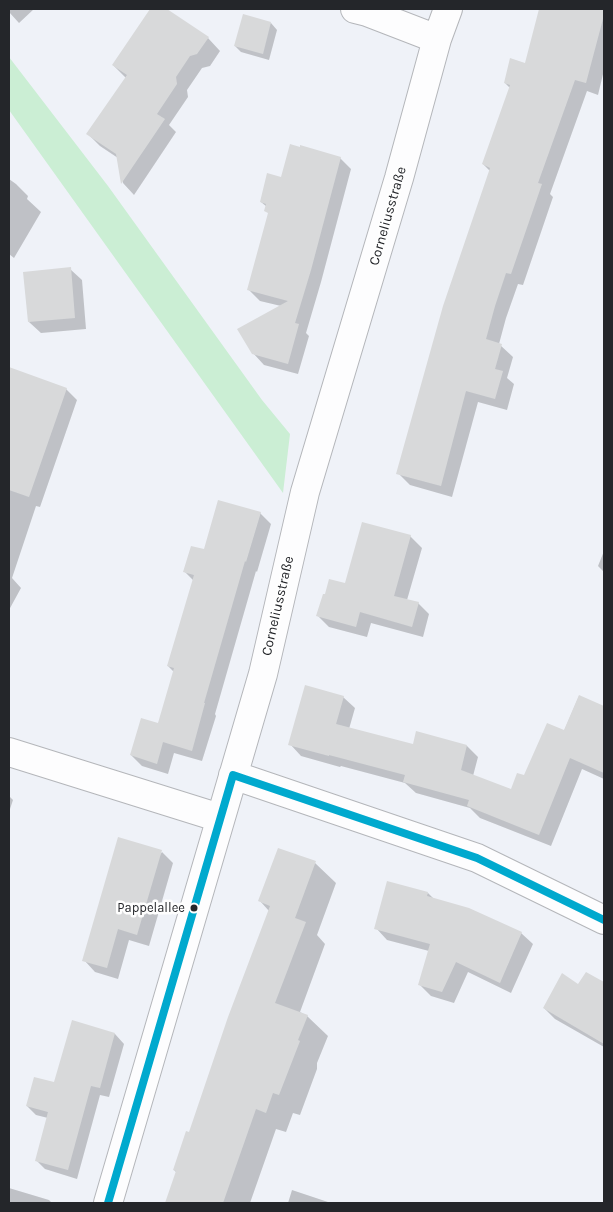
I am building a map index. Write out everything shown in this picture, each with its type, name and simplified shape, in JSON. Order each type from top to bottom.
[{"type":"street","points":[[355,9],[437,38]]},
{"type":"street","name":"Corneliusstraße","points":[[108,1203],[263,674],[305,492],[399,178],[437,38],[448,9]]},
{"type":"street","points":[[9,752],[220,818]]},
{"type":"street","points":[[233,775],[477,858],[604,920]]},
{"type":"green space","points":[[9,57],[108,186],[262,400],[290,434],[283,493],[9,110]]},
{"type":"building","points":[[150,9],[167,9],[209,37],[197,54],[190,56],[176,77],[177,84],[157,114],[165,119],[121,184],[116,154],[86,134],[127,75],[112,65]]},
{"type":"building","points":[[539,9],[604,9],[604,15],[586,83],[575,80],[538,183],[542,184],[511,274],[506,273],[495,306],[486,339],[502,344],[495,369],[503,371],[495,399],[466,391],[441,486],[396,474],[443,306],[490,168],[482,164],[510,85],[504,83],[510,58],[525,63]]},
{"type":"building","points":[[243,14],[271,22],[263,54],[234,46]]},
{"type":"building","points":[[290,144],[300,147],[300,145],[341,157],[295,323],[299,324],[288,364],[252,354],[237,329],[288,301],[247,290],[268,213],[264,211],[266,204],[260,202],[267,173],[281,177]]},
{"type":"building","points":[[71,267],[75,318],[28,322],[23,272]]},
{"type":"building","points":[[9,367],[67,388],[29,497],[9,490]]},
{"type":"building","points":[[218,500],[261,512],[204,703],[192,751],[163,742],[157,764],[130,755],[141,718],[158,723],[174,668],[167,666],[194,575],[183,572],[191,546],[204,549]]},
{"type":"building","points":[[362,522],[411,535],[394,596],[419,602],[412,627],[360,612],[356,627],[316,616],[329,579],[345,583]]},
{"type":"building","points":[[305,685],[344,696],[336,724],[413,744],[416,731],[467,745],[461,770],[511,789],[517,773],[524,775],[547,723],[564,730],[579,695],[604,706],[604,773],[570,758],[539,835],[467,806],[469,800],[403,782],[405,775],[288,745]]},
{"type":"building","points":[[118,837],[162,850],[137,935],[118,929],[107,968],[82,961]]},
{"type":"building","points":[[278,848],[316,861],[295,918],[306,922],[275,1003],[308,1015],[298,1040],[300,1041],[279,1095],[273,1093],[266,1113],[256,1109],[223,1203],[165,1203],[176,1171],[173,1170],[186,1131],[189,1132],[228,1017],[270,906],[258,901]]},
{"type":"building","points":[[387,881],[428,892],[427,896],[469,908],[522,932],[500,983],[456,962],[442,992],[418,985],[430,944],[374,929]]},
{"type":"building","points":[[586,972],[604,982],[604,1044],[543,1008],[562,973],[578,984]]},
{"type":"building","points":[[72,1020],[115,1033],[100,1088],[91,1086],[68,1170],[35,1161],[48,1112],[26,1106],[34,1077],[54,1082]]},
{"type":"transit line","points":[[233,775],[477,858],[604,920]]},
{"type":"transit line","points":[[108,1203],[233,775]]},
{"type":"place","name":"Pappelallee","points":[[194,908]]}]
